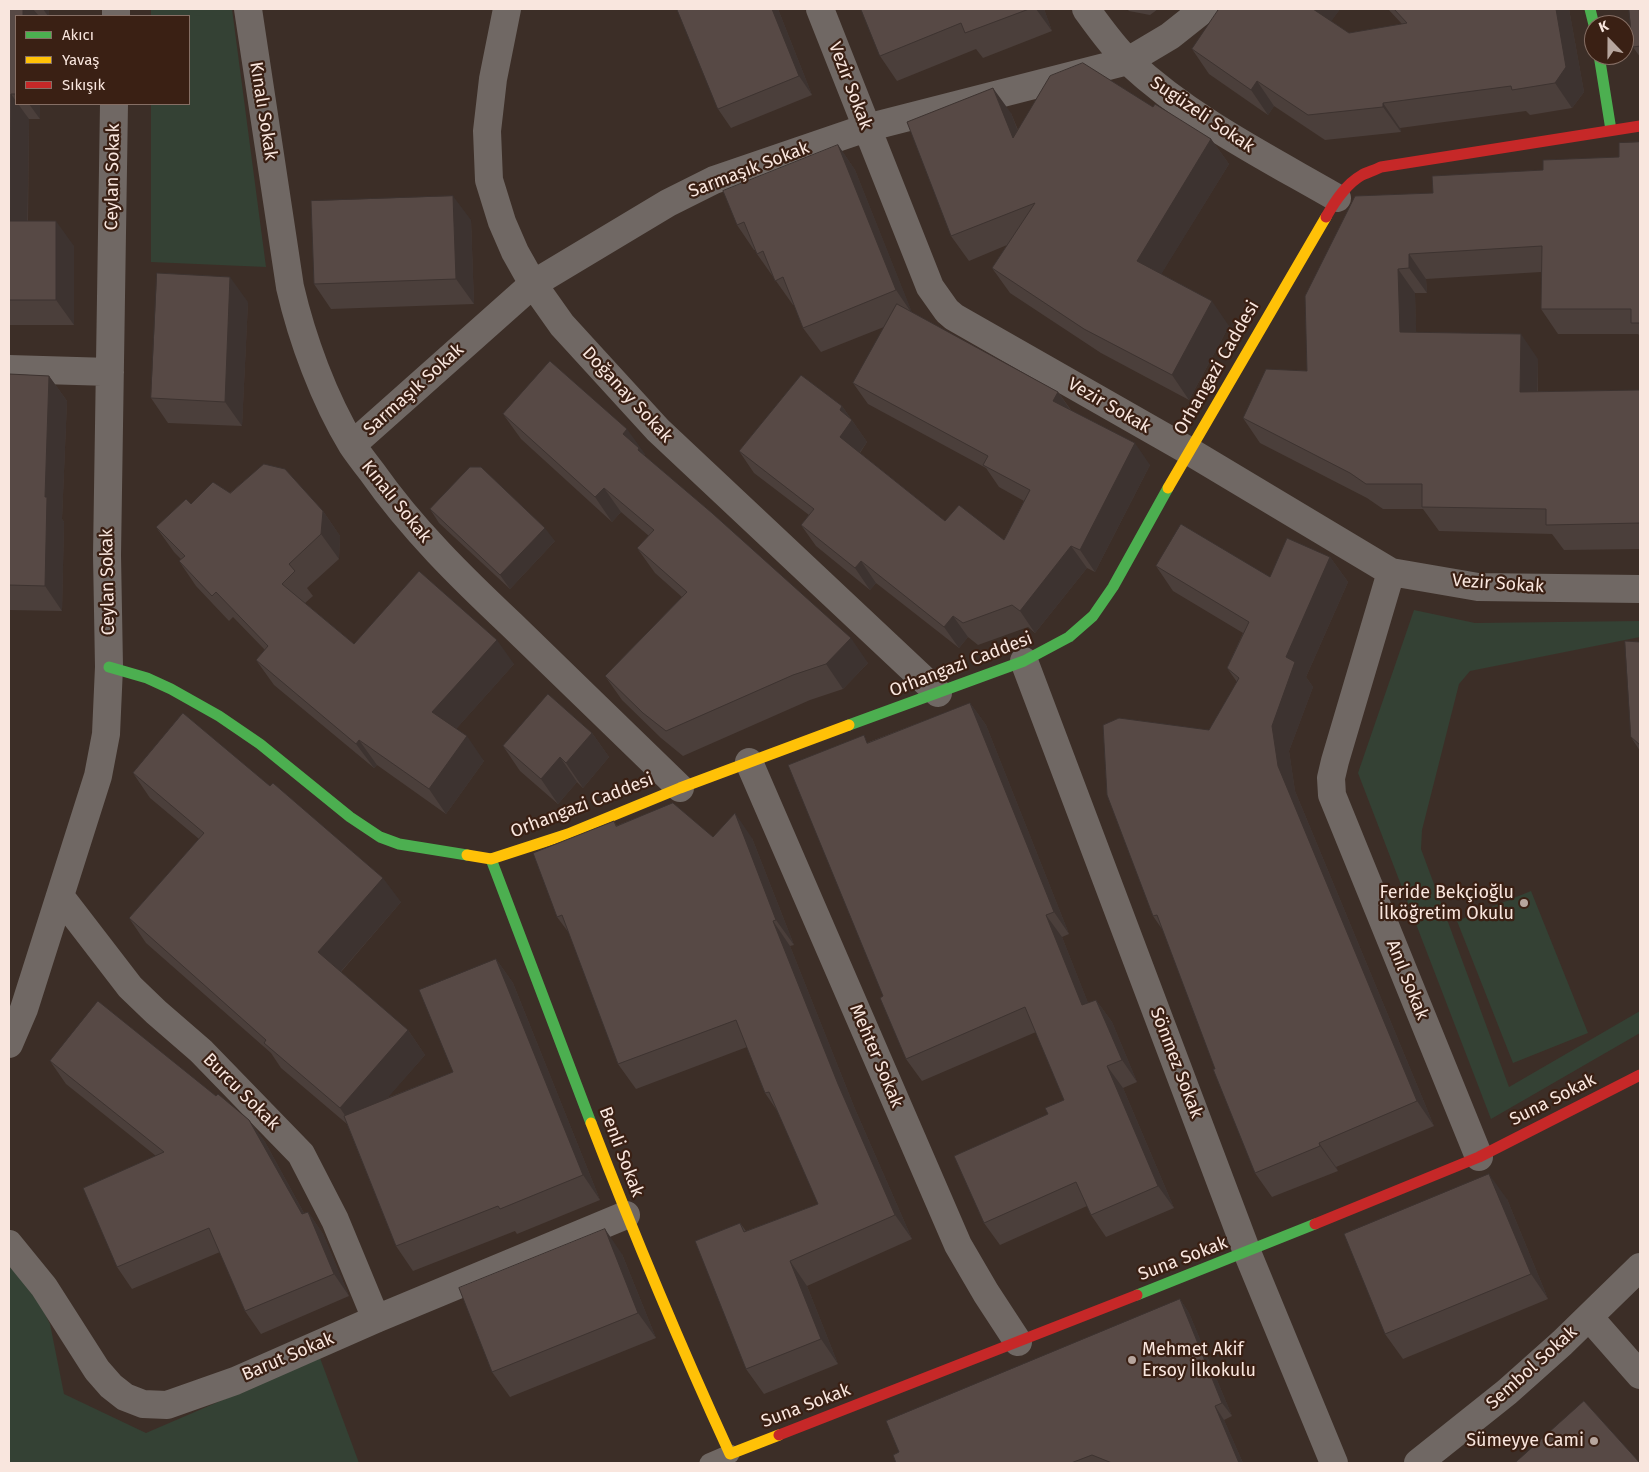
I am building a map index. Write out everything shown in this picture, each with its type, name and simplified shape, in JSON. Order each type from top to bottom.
[{"type":"street","name":"Kınalı Sokak","points":[[248,9],[290,287],[296,312],[327,394],[352,445],[402,513],[432,546],[680,788]]},
{"type":"street","name":"Doğanay Sokak","points":[[507,9],[493,79],[487,131],[489,180],[502,222],[515,252],[533,284],[562,325],[658,430],[938,693]]},
{"type":"street","name":"Vezir Sokak","points":[[820,9],[930,287],[947,311],[968,326],[1189,451],[1390,572],[1478,587],[1640,589]]},
{"type":"street","name":"Sugüzeli Sokak","points":[[1086,9],[1128,61],[1170,96],[1215,127],[1337,198]]},
{"type":"street","name":"Sarmaşık Sokak","points":[[352,445],[533,284],[668,202],[714,180],[866,128],[1128,61],[1170,36],[1204,9]]},
{"type":"street","points":[[1600,65],[1610,130]]},
{"type":"street","name":"Ceylan Sokak","points":[[9,1044],[24,1009],[98,776],[106,734],[109,667],[107,555],[114,105]]},
{"type":"street","name":"Orhangazi Caddesi","points":[[109,667],[146,678],[171,689],[219,716],[260,744],[350,817],[380,837],[399,844],[491,859],[568,834],[680,788],[1024,661],[1069,637],[1094,616],[1113,587],[1189,451],[1337,198],[1362,175],[1381,167],[1640,126]]},
{"type":"street","points":[[9,369],[110,372]]},
{"type":"street","name":"Anıl Sokak","points":[[1390,572],[1335,761],[1331,778],[1332,795],[1479,1157]]},
{"type":"street","name":"Sönmez Sokak","points":[[1024,661],[1247,1252],[1334,1463]]},
{"type":"street","name":"Mehter Sokak","points":[[749,762],[958,1245],[969,1267],[1018,1342]]},
{"type":"street","name":"Benli Sokak","points":[[491,859],[626,1215],[687,1360],[730,1454]]},
{"type":"street","name":"Burcu Sokak","points":[[60,896],[130,986],[156,1012],[201,1051],[301,1154],[335,1220],[376,1319]]},
{"type":"street","name":"Suna Sokak","points":[[730,1454],[1247,1252],[1479,1157],[1640,1075]]},
{"type":"street","name":"Barut Sokak","points":[[9,1244],[44,1287],[92,1363],[111,1386],[125,1397],[143,1404],[167,1405],[234,1381],[376,1319],[626,1215]]},
{"type":"street","name":"Sembol Sokak","points":[[1418,1463],[1507,1392],[1562,1343],[1640,1268]]},
{"type":"street","points":[[1589,1317],[1640,1375]]},
{"type":"lane","points":[[709,1463],[730,1454]]},
{"type":"green space","points":[[151,9],[232,9],[266,267],[151,262],[151,105],[190,105],[190,15],[151,15]]},
{"type":"green space","points":[[1414,610],[1475,623],[1640,621],[1640,637],[1470,671],[1459,684],[1422,830],[1421,849],[1509,1087],[1640,1011],[1640,1033],[1491,1119],[1358,773]]},
{"type":"green space","points":[[1531,891],[1588,1033],[1513,1063],[1457,921]]},
{"type":"green space","points":[[9,1266],[34,1292],[50,1324],[64,1394],[146,1433],[320,1358],[359,1463],[9,1463]]},
{"type":"building","points":[[9,9],[23,9],[23,15],[15,15],[15,94],[11,94],[10,221],[56,221],[56,300],[9,300]]},
{"type":"building","points":[[677,9],[772,9],[799,76],[718,109]]},
{"type":"building","points":[[861,9],[1029,9],[965,33],[961,23],[880,56]]},
{"type":"building","points":[[1219,9],[1313,9],[1349,33],[1407,23],[1394,9],[1556,9],[1566,67],[1555,83],[1512,90],[1511,86],[1383,103],[1383,107],[1308,115],[1257,81],[1251,90],[1192,49]]},
{"type":"building","points":[[1629,9],[1640,9],[1640,46],[1634,47],[1634,15],[1630,15]]},
{"type":"building","points":[[1083,63],[1153,107],[1155,104],[1211,139],[1137,261],[1212,301],[1172,375],[1084,329],[992,268],[1035,203],[951,236],[907,122],[993,88],[1013,138],[1050,76]]},
{"type":"building","points":[[1640,142],[1640,323],[1631,323],[1631,309],[1541,309],[1542,246],[1409,254],[1409,268],[1398,269],[1400,332],[1521,334],[1520,392],[1640,390],[1640,523],[1546,525],[1546,509],[1422,507],[1422,484],[1366,484],[1350,473],[1243,418],[1266,369],[1307,371],[1305,296],[1355,196],[1433,193],[1432,176],[1543,170],[1543,160],[1619,157],[1619,143]]},
{"type":"building","points":[[838,145],[896,290],[803,328],[783,277],[775,281],[763,251],[757,254],[744,222],[737,225],[723,191]]},
{"type":"building","points":[[453,196],[456,279],[314,284],[311,201]]},
{"type":"building","points":[[157,273],[230,277],[225,402],[151,398]]},
{"type":"building","points":[[897,304],[1058,392],[1053,401],[1135,443],[1080,550],[1071,546],[1020,611],[1012,605],[963,623],[953,616],[944,627],[861,561],[855,568],[801,525],[814,509],[739,451],[801,375],[842,406],[840,410],[852,420],[840,437],[945,521],[959,505],[1004,540],[1030,490],[983,465],[988,456],[853,383]]},
{"type":"building","points":[[550,361],[627,429],[623,434],[639,448],[638,450],[712,513],[851,638],[826,664],[793,675],[666,731],[643,713],[605,676],[687,592],[637,548],[654,530],[604,488],[595,497],[503,414]]},
{"type":"building","points":[[9,374],[49,376],[45,497],[47,497],[45,586],[9,585]]},
{"type":"building","points":[[264,464],[285,469],[323,511],[321,534],[289,564],[295,571],[282,584],[354,644],[419,571],[497,640],[432,712],[467,736],[429,789],[359,740],[356,744],[256,660],[268,646],[216,592],[212,596],[179,561],[185,556],[156,527],[186,499],[191,504],[213,482],[230,493]]},
{"type":"building","points":[[470,467],[481,467],[545,528],[500,575],[430,509]]},
{"type":"building","points":[[1181,524],[1270,577],[1287,538],[1330,557],[1286,657],[1295,662],[1272,726],[1278,766],[1417,1101],[1319,1143],[1320,1146],[1255,1173],[1213,1069],[1215,1069],[1157,915],[1153,916],[1107,795],[1103,725],[1119,718],[1209,730],[1239,678],[1227,668],[1249,622],[1156,566]]},
{"type":"building","points":[[1625,641],[1640,642],[1640,745],[1631,737]]},
{"type":"building","points":[[548,694],[592,733],[566,763],[560,757],[541,779],[503,746]]},
{"type":"building","points":[[970,703],[1054,912],[1046,915],[1082,1005],[1096,1000],[1122,1060],[1107,1066],[1158,1186],[1091,1215],[1076,1182],[984,1223],[954,1156],[1048,1114],[1045,1108],[1064,1100],[1025,1007],[906,1059],[880,998],[883,996],[788,765],[864,735],[867,743]]},
{"type":"building","points":[[183,713],[270,786],[273,783],[383,878],[318,952],[408,1030],[340,1108],[264,1043],[266,1040],[129,918],[204,833],[133,773]]},
{"type":"building","points":[[673,803],[713,837],[735,813],[776,920],[773,921],[838,1084],[895,1215],[790,1261],[821,1339],[746,1369],[695,1241],[740,1223],[744,1232],[818,1204],[769,1092],[765,1093],[736,1020],[618,1064],[562,915],[557,917],[533,853],[614,821],[616,826]]},
{"type":"building","points":[[496,959],[583,1175],[500,1209],[498,1206],[396,1246],[344,1116],[453,1072],[419,990]]},
{"type":"building","points":[[98,1001],[216,1096],[218,1094],[249,1120],[302,1214],[308,1212],[334,1274],[245,1311],[209,1228],[117,1267],[83,1188],[164,1152],[50,1061]]},
{"type":"building","points":[[1489,1174],[1531,1274],[1385,1334],[1344,1234]]},
{"type":"building","points":[[605,1229],[638,1313],[492,1372],[459,1288]]},
{"type":"building","name":"Mehmet Akif Ersoy İlkokulu","points":[[1180,1299],[1222,1403],[1215,1406],[1239,1463],[1112,1463],[1092,1455],[1071,1463],[896,1463],[893,1455],[899,1452],[886,1421]]},
{"type":"building","points":[[1584,1401],[1640,1463],[1515,1463]]},
{"type":"traffic: fast","points":[[1590,9],[1592,15]]},
{"type":"traffic: fast","points":[[1601,65],[1611,130]]},
{"type":"traffic: fast","points":[[849,725],[1024,661],[1069,637],[1093,616],[1113,587],[1168,488]]},
{"type":"traffic: fast","points":[[109,667],[147,678],[219,716],[260,744],[350,817],[380,837],[399,844],[467,855]]},
{"type":"traffic: fast","points":[[491,859],[591,1123]]},
{"type":"traffic: fast","points":[[1137,1295],[1315,1224]]},
{"type":"traffic: slow","points":[[1168,488],[1326,217]]},
{"type":"traffic: slow","points":[[467,855],[491,859],[568,834],[680,788],[849,725]]},
{"type":"traffic: slow","points":[[591,1123],[658,1290],[730,1454],[779,1435]]},
{"type":"traffic: jam","points":[[1326,217],[1337,199],[1351,183],[1362,175],[1381,167],[1640,126]]},
{"type":"traffic: jam","points":[[1315,1224],[1479,1157],[1640,1075]]},
{"type":"traffic: jam","points":[[779,1435],[1137,1295]]},
{"type":"place","name":"Feride Bekçioğlu İlköğretim Okulu","points":[[1524,903]]},
{"type":"place","name":"Mehmet Akif Ersoy İlkokulu","points":[[1132,1360]]},
{"type":"place","name":"Sümeyye Cami","points":[[1594,1441]]}]
